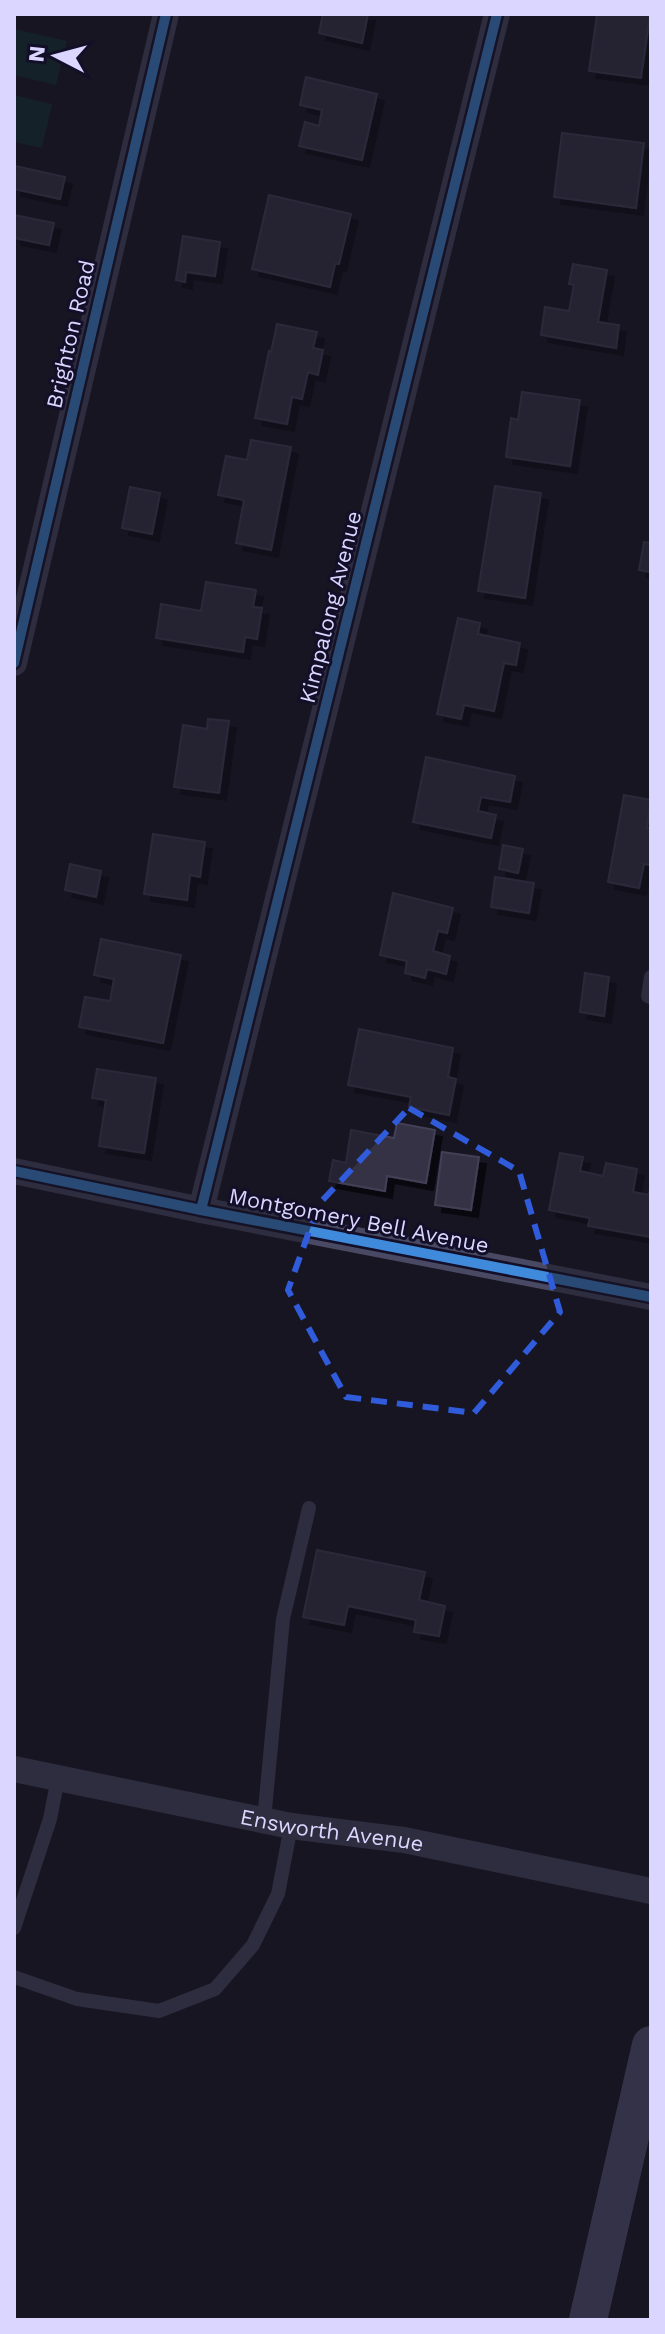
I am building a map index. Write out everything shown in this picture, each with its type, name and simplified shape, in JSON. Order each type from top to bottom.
[{"type":"main road","points":[[588,2320],[651,2045]]},
{"type":"street","name":"Brighton Road","points":[[14,663],[166,14]]},
{"type":"street","name":"Kimpalong Avenue","points":[[201,1210],[497,14]]},
{"type":"street","name":"Montgomery Bell Avenue","points":[[14,1171],[651,1297]]},
{"type":"street","name":"Ensworth Avenue","points":[[14,1769],[291,1826],[404,1840],[651,1891]]},
{"type":"lane","points":[[651,977],[648,996],[651,997]]},
{"type":"lane","points":[[264,1820],[283,1619],[309,1508]]},
{"type":"lane","points":[[14,1928],[50,1819],[58,1778]]},
{"type":"lane","points":[[14,1977],[77,1999],[159,2011],[215,1989],[253,1945],[272,1907],[278,1894],[291,1826]]},
{"type":"highlighted area","points":[[409,1108],[519,1171],[560,1312],[474,1413],[346,1397],[288,1290],[319,1204]]},
{"type":"green space","points":[[14,29],[67,41],[56,85],[14,75]]},
{"type":"green space","points":[[14,95],[52,104],[42,148],[14,142]]},
{"type":"building","points":[[323,14],[368,14],[362,43],[319,33]]},
{"type":"building","points":[[597,14],[650,15],[641,78],[589,71]]},
{"type":"building","points":[[306,77],[377,94],[362,160],[299,146],[305,122],[319,126],[322,110],[300,105]]},
{"type":"building","points":[[562,133],[644,143],[636,208],[554,197]]},
{"type":"building","points":[[15,166],[65,177],[60,199],[14,189]]},
{"type":"building","points":[[269,195],[351,214],[330,287],[252,269]]},
{"type":"building","points":[[14,215],[54,223],[49,245],[14,238]]},
{"type":"building","points":[[183,236],[220,242],[215,276],[186,272],[185,282],[176,280]]},
{"type":"building","points":[[573,264],[607,270],[598,322],[619,325],[616,348],[541,335],[545,307],[569,311],[574,285],[569,284]]},
{"type":"building","points":[[277,324],[317,332],[313,348],[323,350],[318,375],[308,372],[302,399],[292,397],[287,424],[255,418]]},
{"type":"building","points":[[522,392],[580,400],[570,466],[506,457],[511,418],[518,420]]},
{"type":"building","points":[[251,440],[291,447],[271,550],[236,543],[244,500],[218,495],[226,456],[247,460]]},
{"type":"building","points":[[495,486],[541,493],[525,598],[478,591]]},
{"type":"building","points":[[130,487],[160,493],[152,534],[122,528]]},
{"type":"building","points":[[644,542],[651,543],[651,572],[639,570]]},
{"type":"building","points":[[206,582],[256,590],[253,607],[262,608],[257,639],[245,637],[243,652],[156,638],[161,604],[201,611]]},
{"type":"building","points":[[458,618],[480,623],[478,634],[520,643],[516,665],[504,663],[494,711],[464,705],[461,719],[437,714]]},
{"type":"building","points":[[208,719],[229,721],[219,793],[174,787],[183,725],[207,729]]},
{"type":"building","points":[[426,757],[515,776],[510,802],[481,797],[478,811],[496,815],[491,838],[413,822]]},
{"type":"building","points":[[624,795],[651,800],[647,828],[651,828],[651,865],[644,864],[639,888],[608,882]]},
{"type":"building","points":[[153,834],[205,842],[200,877],[190,875],[187,900],[144,894]]},
{"type":"building","points":[[503,845],[523,849],[518,873],[499,869]]},
{"type":"building","points":[[70,864],[101,871],[96,897],[65,890]]},
{"type":"building","points":[[495,877],[534,883],[529,913],[491,907]]},
{"type":"building","points":[[393,893],[453,908],[447,933],[438,931],[433,951],[450,956],[446,974],[427,969],[425,978],[405,973],[407,961],[380,955]]},
{"type":"building","points":[[101,939],[181,955],[163,1043],[79,1027],[85,997],[110,1001],[114,979],[94,975]]},
{"type":"building","points":[[585,973],[609,977],[604,1016],[580,1012]]},
{"type":"building","points":[[359,1029],[453,1048],[448,1077],[456,1079],[449,1115],[409,1107],[411,1097],[348,1085]]},
{"type":"building","points":[[97,1069],[156,1078],[144,1153],[99,1146],[106,1100],[92,1098]]},
{"type":"building","points":[[397,1123],[435,1130],[426,1183],[387,1176],[385,1191],[329,1181],[333,1160],[346,1163],[351,1130],[394,1138]]},
{"type":"building","points":[[442,1152],[479,1157],[471,1210],[435,1205]]},
{"type":"building","points":[[560,1153],[583,1157],[580,1171],[603,1176],[606,1163],[637,1169],[633,1192],[649,1195],[651,1183],[651,1237],[588,1226],[590,1218],[549,1210]]},
{"type":"building","points":[[317,1550],[425,1572],[419,1600],[445,1606],[439,1636],[414,1632],[416,1620],[348,1606],[344,1625],[303,1617]]},
{"type":"cycle path","points":[[14,663],[166,14]]},
{"type":"cycle path","points":[[201,1210],[497,14]]},
{"type":"cycle path","points":[[14,1171],[651,1297]]}]
